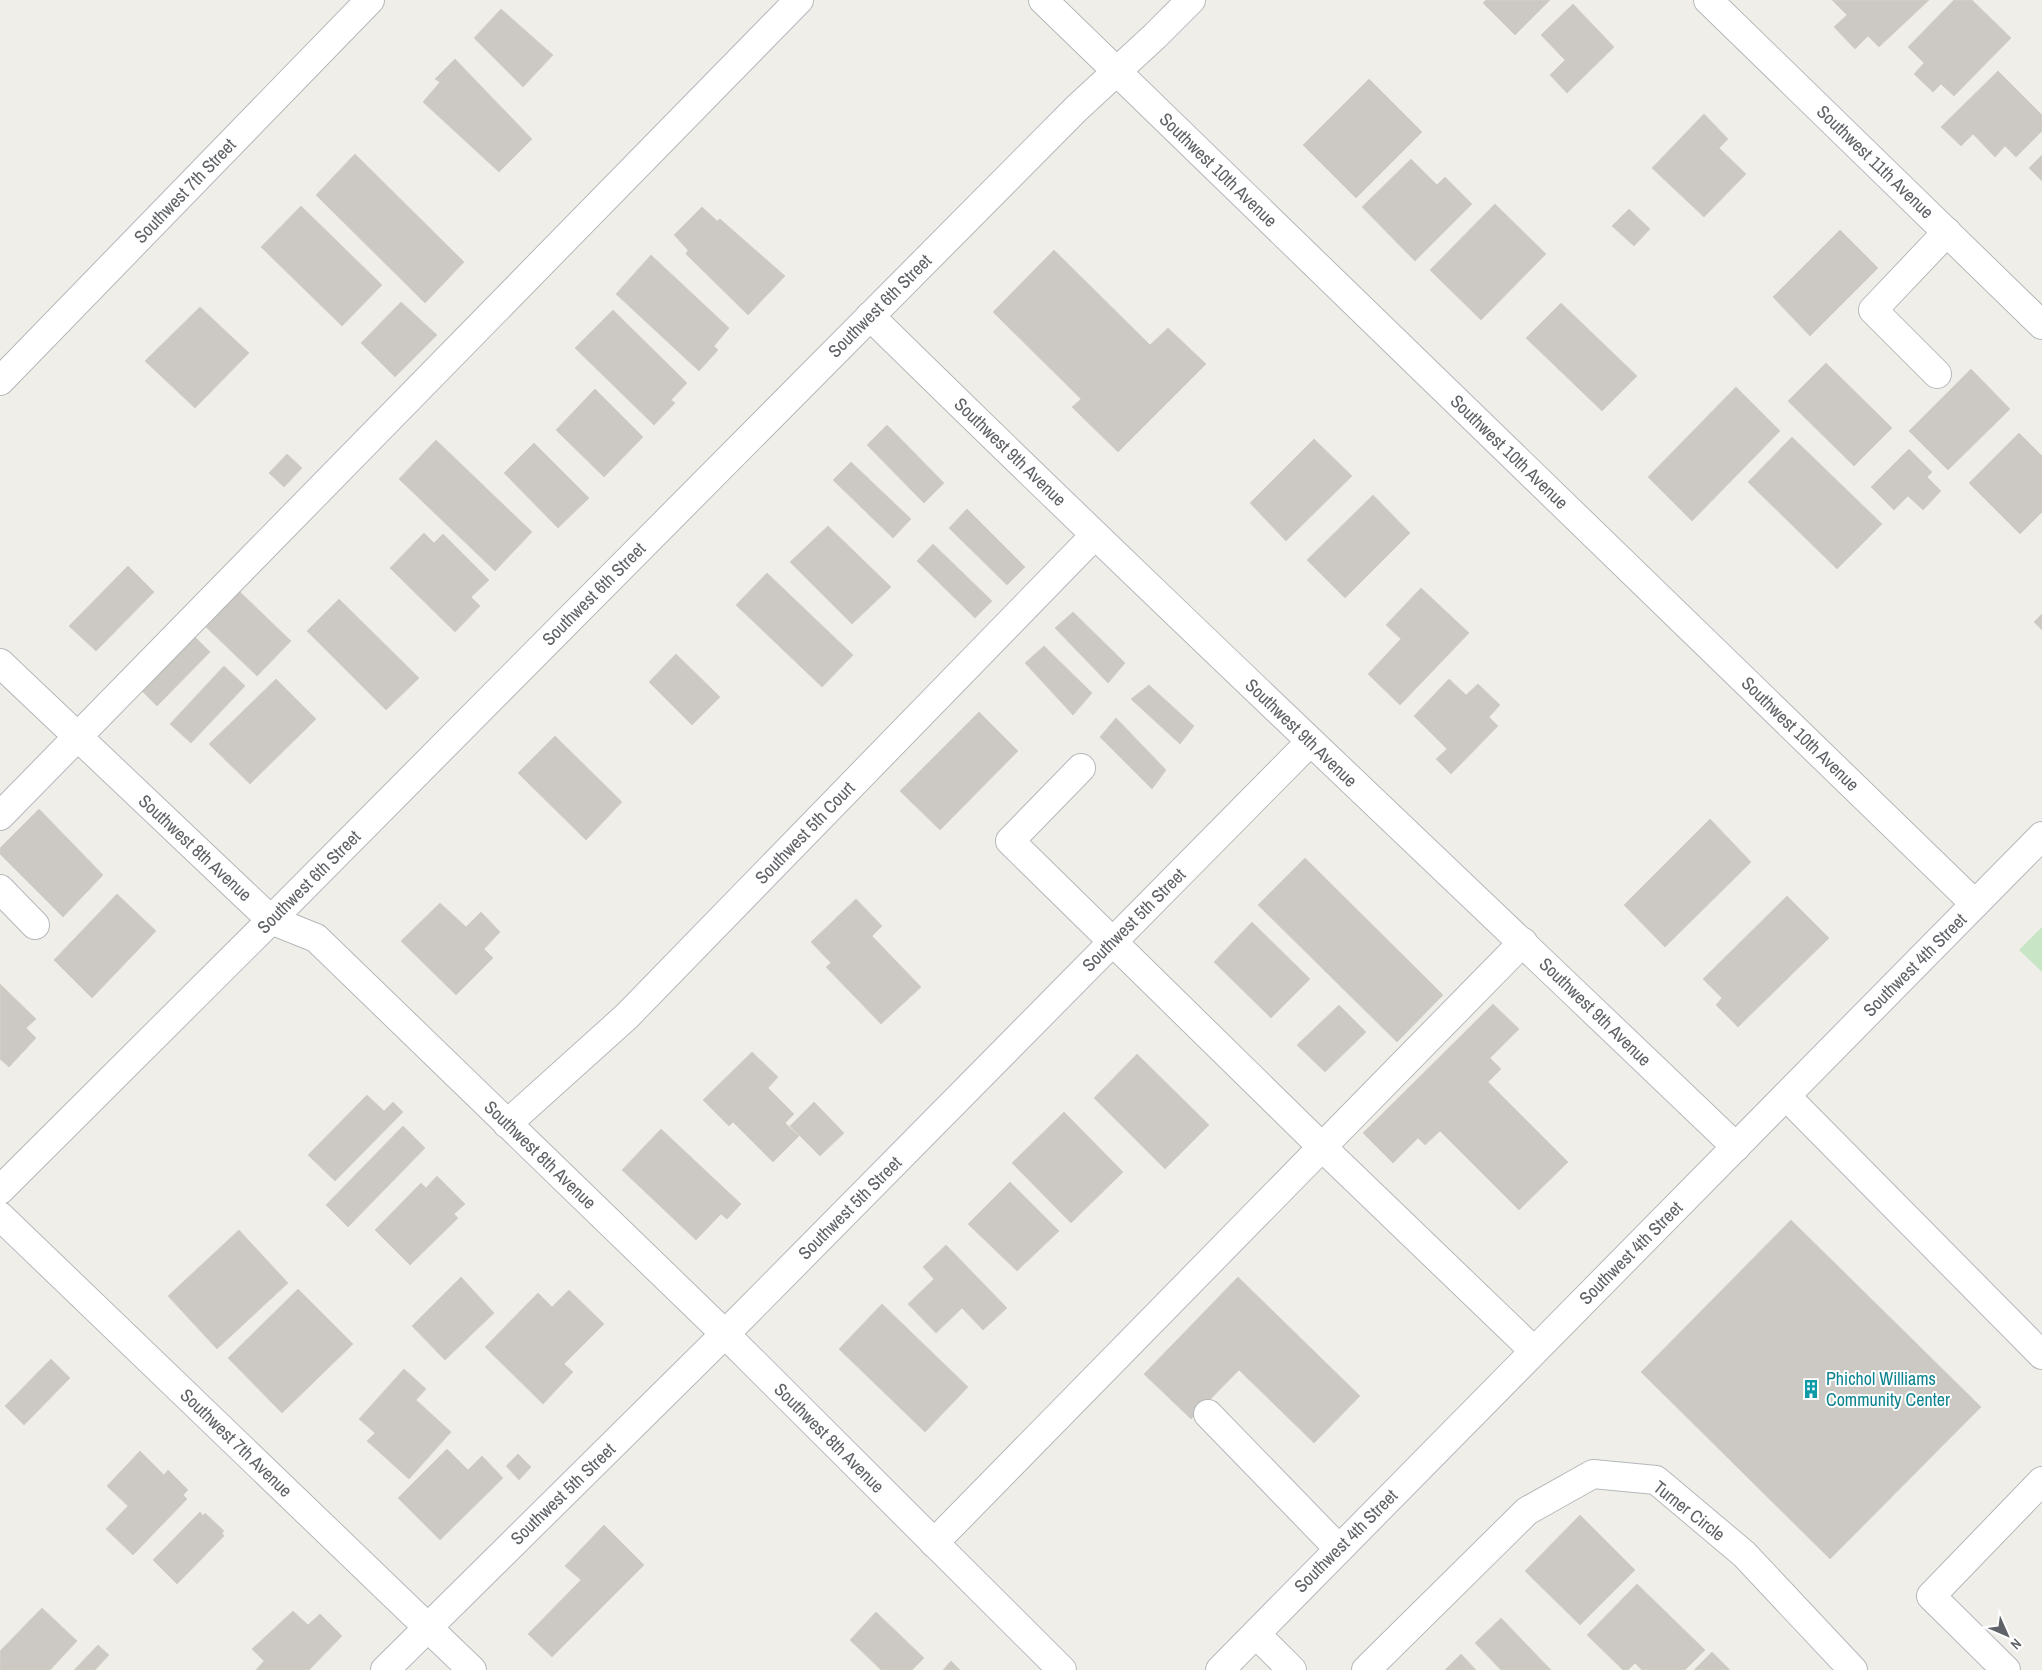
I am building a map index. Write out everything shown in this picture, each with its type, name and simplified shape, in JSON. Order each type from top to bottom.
[{"type":"street","name":"Southwest 7th Street","points":[[0,381],[370,0]]},
{"type":"street","points":[[0,816],[799,0]]},
{"type":"street","name":"Southwest 10th Avenue","points":[[1043,0],[1975,904]]},
{"type":"street","name":"Southwest 6th Street","points":[[0,1190],[271,920],[870,316],[1116,71],[1156,36],[1191,0]]},
{"type":"street","name":"Southwest 11th Avenue","points":[[1708,0],[2042,325]]},
{"type":"street","points":[[1937,374],[1873,310],[1947,232]]},
{"type":"street","name":"Southwest 9th Avenue","points":[[870,316],[1310,742],[1523,942],[1736,1147]]},
{"type":"street","name":"Southwest 5th Court","points":[[507,1124],[628,1016],[1095,535]]},
{"type":"street","name":"Southwest 8th Avenue","points":[[0,663],[271,920],[316,938],[725,1334],[1062,1670]]},
{"type":"street","name":"Southwest 5th Street","points":[[385,1670],[725,1334],[1310,742]]},
{"type":"street","points":[[1081,768],[1010,841],[1322,1147],[1534,1351]]},
{"type":"street","name":"Southwest 4th Street","points":[[1220,1670],[2042,836]]},
{"type":"street","points":[[0,889],[35,925]]},
{"type":"street","points":[[934,1543],[1523,942]]},
{"type":"street","points":[[1786,1096],[2042,1356]]},
{"type":"street","name":"Southwest 7th Avenue","points":[[0,1216],[472,1670]]},
{"type":"street","points":[[1208,1414],[1339,1549]]},
{"type":"street","name":"Turner Circle","points":[[1366,1670],[1527,1511],[1593,1474],[1656,1480],[1744,1554],[1853,1670]]},
{"type":"street","points":[[2006,1670],[1931,1596],[2042,1481]]},
{"type":"street","points":[[1256,1634],[1292,1670]]},
{"type":"green space","points":[[2042,927],[2042,972],[2019,950]]},
{"type":"building","points":[[1486,0],[1550,0],[1515,35],[1483,3]]},
{"type":"building","points":[[1832,0],[1929,0],[1879,47],[1868,36],[1855,49],[1834,27],[1847,15]]},
{"type":"building","points":[[1954,0],[1972,0],[2011,38],[1954,96],[1941,84],[1933,92],[1914,74],[1924,63],[1908,47]]},
{"type":"building","points":[[1573,4],[1614,47],[1567,93],[1550,75],[1565,60],[1541,35]]},
{"type":"building","points":[[501,9],[553,55],[523,87],[474,38]]},
{"type":"building","points":[[455,59],[532,139],[499,172],[423,102],[440,82],[435,79]]},
{"type":"building","points":[[1998,71],[2042,115],[2042,131],[2016,157],[2005,146],[1995,157],[1973,134],[1961,146],[1941,127]]},
{"type":"building","points":[[1369,79],[1422,132],[1356,198],[1303,145]]},
{"type":"building","points":[[1704,114],[1728,139],[1719,148],[1746,174],[1704,217],[1652,168]]},
{"type":"building","points":[[355,154],[464,262],[425,303],[316,195]]},
{"type":"building","points":[[2042,155],[2042,181],[2029,168]]},
{"type":"building","points":[[1411,159],[1437,185],[1445,177],[1472,204],[1415,261],[1362,207]]},
{"type":"building","points":[[1495,204],[1546,254],[1481,320],[1430,270]]},
{"type":"building","points":[[301,206],[382,285],[342,326],[261,247]]},
{"type":"building","points":[[702,207],[717,221],[720,219],[785,276],[748,315],[686,254],[688,250],[674,235]]},
{"type":"building","points":[[1629,209],[1650,229],[1634,246],[1612,226]]},
{"type":"building","points":[[1840,230],[1878,268],[1810,336],[1773,297]]},
{"type":"building","points":[[1054,250],[1150,345],[1168,328],[1206,364],[1118,452],[1072,407],[1081,399],[993,312]]},
{"type":"building","points":[[651,255],[729,328],[714,346],[718,350],[699,371],[616,294]]},
{"type":"building","points":[[401,302],[437,335],[395,377],[361,343]]},
{"type":"building","points":[[1561,303],[1637,376],[1602,411],[1526,338]]},
{"type":"building","points":[[200,307],[249,353],[195,408],[145,361]]},
{"type":"building","points":[[613,310],[687,383],[671,400],[675,403],[654,425],[575,348]]},
{"type":"building","points":[[1826,363],[1892,428],[1854,466],[1788,401]]},
{"type":"building","points":[[1971,369],[2010,409],[1948,470],[1909,431]]},
{"type":"building","points":[[1736,387],[1780,431],[1692,521],[1648,477]]},
{"type":"building","points":[[595,389],[643,437],[604,477],[556,430]]},
{"type":"building","points":[[887,425],[944,483],[924,503],[867,445]]},
{"type":"building","points":[[2019,433],[2042,456],[2042,512],[2020,534],[1969,483]]},
{"type":"building","points":[[1792,437],[1882,524],[1837,569],[1748,482]]},
{"type":"building","points":[[1314,439],[1352,476],[1286,541],[1250,503]]},
{"type":"building","points":[[436,440],[532,532],[495,571],[399,479]]},
{"type":"building","points":[[534,443],[589,498],[558,528],[504,473]]},
{"type":"building","points":[[1909,449],[1932,472],[1927,477],[1941,491],[1923,510],[1908,496],[1894,510],[1871,487]]},
{"type":"building","points":[[287,454],[302,468],[284,487],[269,473]]},
{"type":"building","points":[[851,462],[911,519],[893,538],[833,480]]},
{"type":"building","points":[[1373,495],[1410,533],[1345,598],[1307,560]]},
{"type":"building","points":[[967,509],[1025,567],[1007,585],[949,528]]},
{"type":"building","points":[[828,526],[891,587],[852,624],[790,562]]},
{"type":"building","points":[[424,533],[434,543],[443,534],[489,580],[471,597],[480,606],[455,632],[390,568]]},
{"type":"building","points":[[933,544],[992,601],[975,618],[917,561]]},
{"type":"building","points":[[128,566],[154,592],[96,651],[69,626]]},
{"type":"building","points":[[767,573],[853,655],[822,687],[736,605]]},
{"type":"building","points":[[1421,588],[1469,633],[1400,705],[1368,674],[1401,639],[1386,625]]},
{"type":"building","points":[[239,591],[291,641],[257,676],[206,627]]},
{"type":"building","points":[[339,599],[419,678],[386,710],[307,631]]},
{"type":"building","points":[[1073,612],[1125,663],[1108,683],[1055,628]]},
{"type":"building","points":[[2042,614],[2042,630],[2034,622]]},
{"type":"building","points":[[193,635],[210,652],[157,706],[140,689]]},
{"type":"building","points":[[1044,646],[1092,693],[1073,715],[1025,663]]},
{"type":"building","points":[[676,654],[720,697],[692,725],[649,682]]},
{"type":"building","points":[[224,666],[245,686],[191,743],[170,724]]},
{"type":"building","points":[[276,679],[316,719],[250,784],[209,744]]},
{"type":"building","points":[[1449,679],[1466,695],[1478,684],[1500,705],[1489,717],[1498,726],[1451,774],[1436,759],[1447,749],[1414,716]]},
{"type":"building","points":[[1149,685],[1194,726],[1180,744],[1131,699]]},
{"type":"building","points":[[979,712],[1018,751],[940,830],[900,791]]},
{"type":"building","points":[[1116,718],[1166,770],[1152,789],[1100,737]]},
{"type":"building","points":[[555,736],[622,802],[586,840],[518,773]]},
{"type":"building","points":[[39,809],[103,875],[63,917],[0,854],[0,848]]},
{"type":"building","points":[[1710,819],[1751,862],[1665,947],[1624,905]]},
{"type":"building","points":[[1305,858],[1443,995],[1397,1042],[1258,905]]},
{"type":"building","points":[[117,894],[156,931],[92,998],[54,960]]},
{"type":"building","points":[[1787,896],[1829,938],[1738,1027],[1716,1005],[1722,998],[1703,979]]},
{"type":"building","points":[[856,899],[882,926],[872,936],[921,987],[881,1024],[826,967],[831,963],[811,942]]},
{"type":"building","points":[[440,903],[466,927],[481,912],[500,932],[484,949],[493,958],[456,995],[401,941]]},
{"type":"building","points":[[1252,922],[1310,979],[1271,1018],[1214,962]]},
{"type":"building","points":[[0,984],[36,1019],[26,1028],[36,1038],[9,1067],[0,1059]]},
{"type":"building","points":[[1493,1004],[1519,1029],[1490,1058],[1501,1069],[1488,1082],[1568,1162],[1519,1210],[1440,1131],[1425,1145],[1418,1138],[1393,1163],[1363,1133]]},
{"type":"building","points":[[1339,1005],[1366,1032],[1325,1072],[1297,1045]]},
{"type":"building","points":[[752,1052],[778,1077],[768,1088],[794,1114],[785,1123],[799,1136],[773,1162],[733,1122],[729,1126],[703,1100]]},
{"type":"building","points":[[1137,1054],[1209,1125],[1165,1169],[1094,1098]]},
{"type":"building","points":[[367,1095],[384,1111],[393,1102],[403,1112],[335,1181],[308,1155]]},
{"type":"building","points":[[814,1102],[844,1133],[820,1156],[790,1126]]},
{"type":"building","points":[[1064,1112],[1123,1172],[1071,1223],[1012,1163]]},
{"type":"building","points":[[403,1126],[425,1148],[348,1227],[326,1205]]},
{"type":"building","points":[[661,1129],[741,1204],[727,1219],[721,1214],[696,1240],[622,1170]]},
{"type":"building","points":[[437,1176],[465,1204],[454,1214],[458,1218],[410,1265],[375,1230],[421,1183],[426,1188]]},
{"type":"building","points":[[1010,1182],[1059,1231],[1017,1271],[968,1224]]},
{"type":"building","name":"Phichol Williams Community Center","points":[[1791,1220],[1981,1407],[1830,1559],[1641,1372]]},
{"type":"building","points":[[239,1230],[288,1283],[217,1349],[168,1296]]},
{"type":"building","points":[[946,1245],[1007,1308],[983,1330],[962,1308],[936,1333],[908,1304],[934,1279],[923,1267]]},
{"type":"building","points":[[461,1277],[494,1313],[445,1360],[412,1326]]},
{"type":"building","points":[[1238,1277],[1360,1396],[1314,1443],[1239,1370],[1191,1419],[1144,1374]]},
{"type":"building","points":[[298,1289],[353,1344],[282,1413],[228,1358]]},
{"type":"building","points":[[569,1290],[604,1324],[564,1364],[573,1372],[543,1404],[485,1347],[538,1293],[552,1307]]},
{"type":"building","points":[[882,1304],[968,1387],[925,1432],[839,1349]]},
{"type":"building","points":[[51,1359],[70,1378],[24,1425],[5,1406]]},
{"type":"building","points":[[404,1369],[426,1389],[416,1400],[451,1432],[409,1479],[367,1441],[375,1433],[359,1419]]},
{"type":"building","points":[[447,1449],[468,1470],[482,1456],[503,1478],[440,1540],[398,1498]]},
{"type":"building","points":[[140,1451],[164,1475],[168,1470],[188,1490],[183,1495],[187,1499],[133,1555],[106,1529],[128,1506],[107,1486]]},
{"type":"building","points":[[518,1454],[531,1467],[519,1480],[506,1466]]},
{"type":"building","points":[[200,1512],[203,1516],[205,1513],[224,1531],[222,1533],[224,1536],[177,1584],[153,1560]]},
{"type":"building","points":[[1580,1515],[1635,1570],[1580,1625],[1525,1571]]},
{"type":"building","points":[[604,1525],[644,1565],[552,1657],[528,1634],[581,1580],[565,1566]]},
{"type":"building","points":[[1637,1584],[1705,1650],[1685,1670],[1642,1670],[1635,1663],[1628,1670],[1623,1670],[1587,1635]]},
{"type":"building","points":[[42,1608],[77,1641],[50,1670],[0,1670],[0,1651]]},
{"type":"building","points":[[293,1611],[308,1625],[320,1614],[342,1636],[309,1670],[256,1670],[264,1661],[252,1649]]},
{"type":"building","points":[[876,1612],[924,1658],[912,1670],[881,1670],[850,1640]]},
{"type":"building","points":[[1501,1618],[1551,1670],[1501,1670],[1475,1643]]},
{"type":"building","points":[[98,1645],[109,1655],[95,1670],[74,1670]]},
{"type":"building","points":[[1712,1652],[1730,1670],[1694,1670]]},
{"type":"building","points":[[1461,1654],[1476,1670],[1445,1670]]},
{"type":"building","points":[[951,1661],[960,1670],[943,1670]]},
{"type":"place","name":"Phichol Williams Community Center","points":[[1811,1389]]}]
